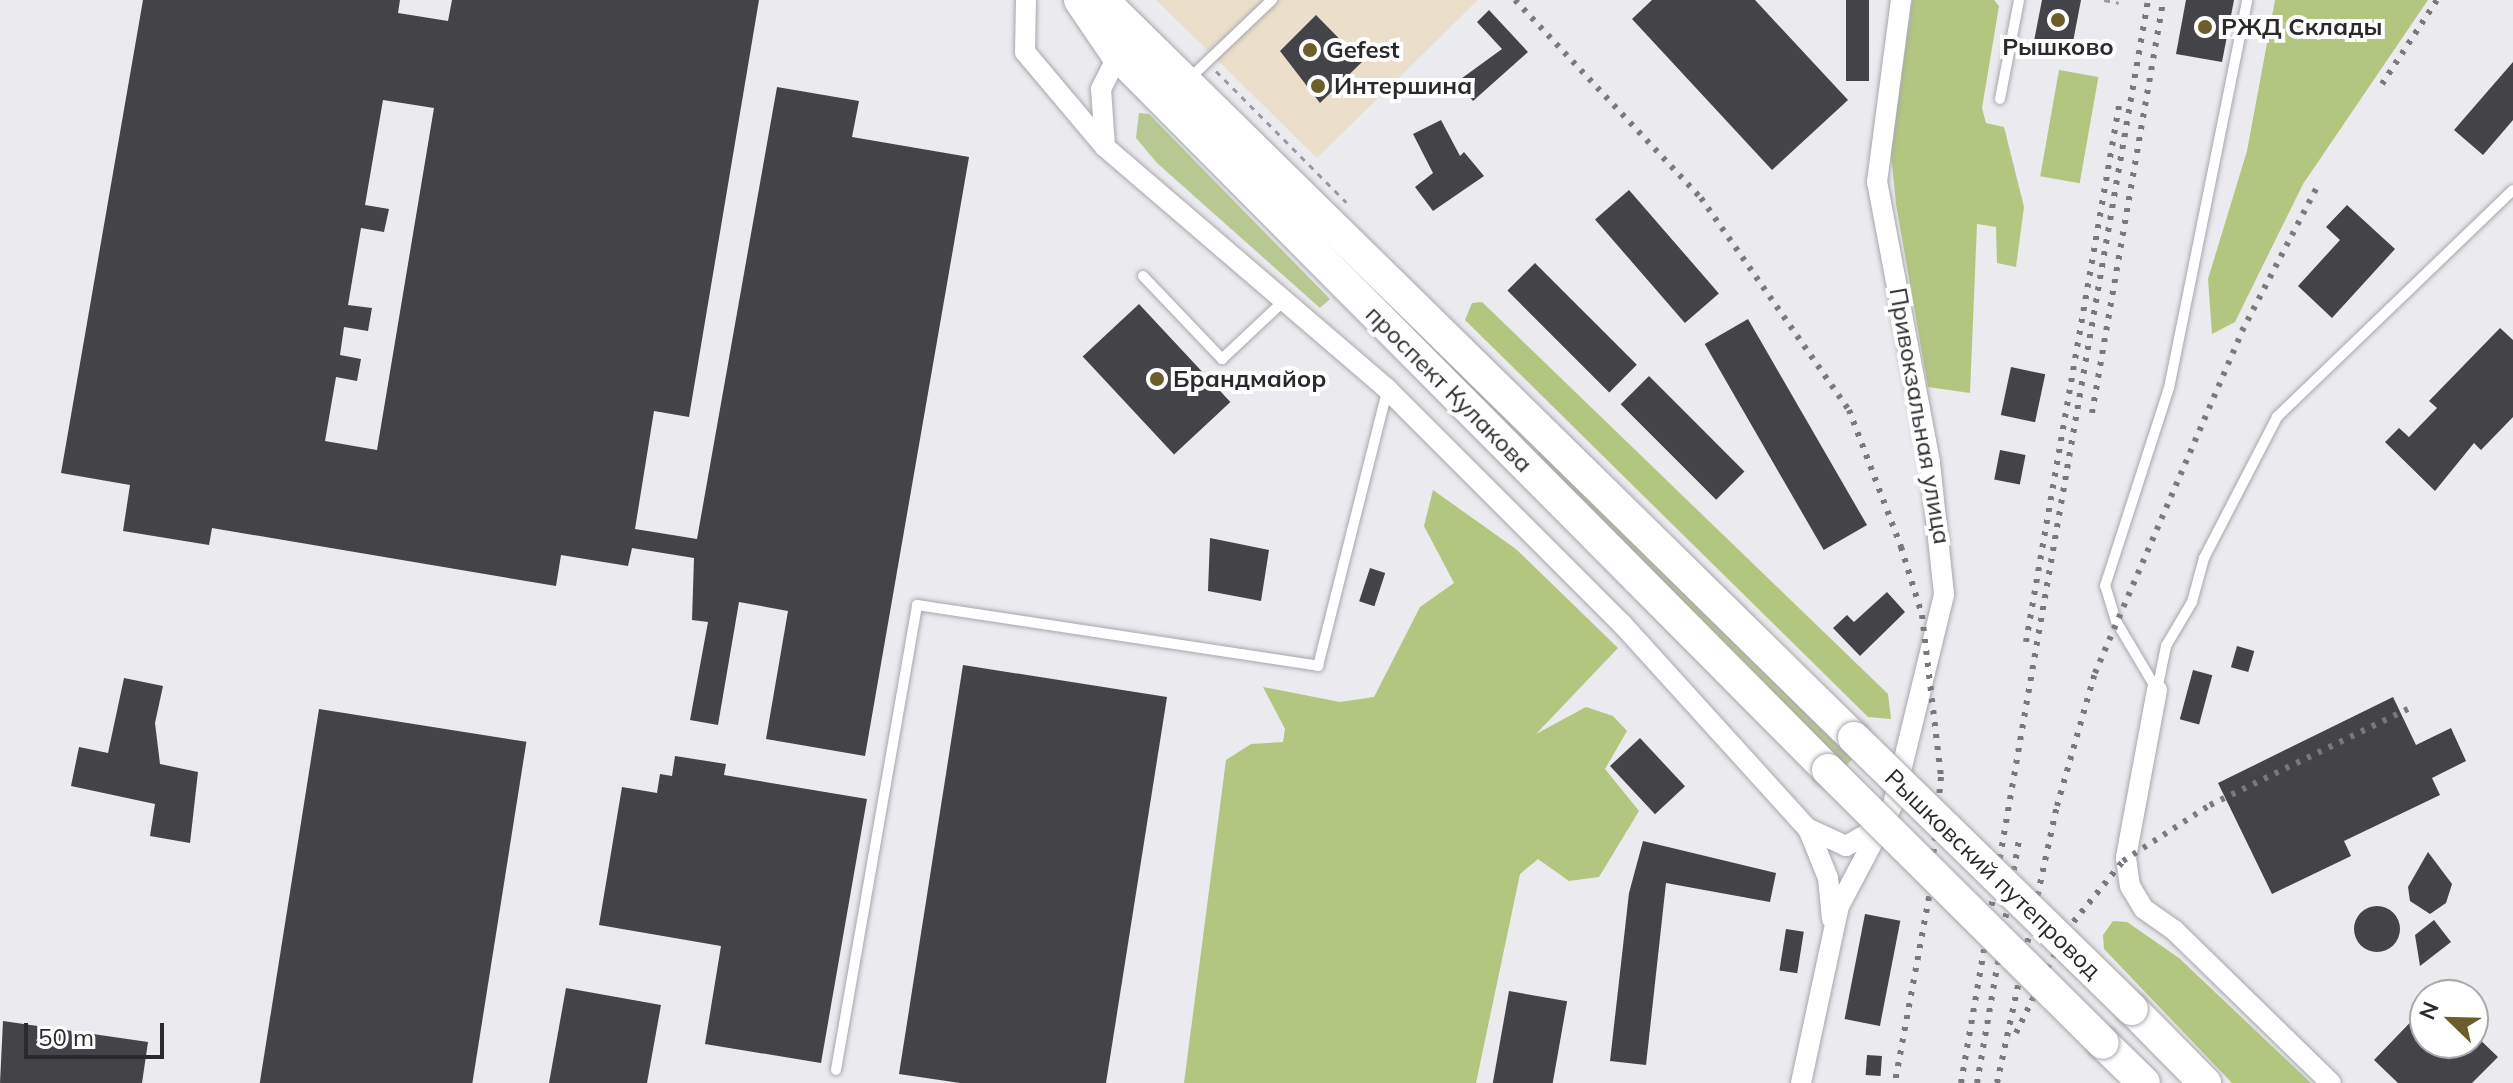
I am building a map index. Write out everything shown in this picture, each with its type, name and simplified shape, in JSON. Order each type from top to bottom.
[{"type":"main road","name":"проспект Кулакова","points":[[1080,0],[1126,42],[1828,770]]},
{"type":"main road","name":"проспект Кулакова","points":[[1102,0],[1126,42],[1189,79],[1854,738]]},
{"type":"main road","name":"Рышковский путепровод","points":[[1854,738],[2205,1083]]},
{"type":"main road","name":"Рышковский путепровод","points":[[1828,770],[2144,1083]]},
{"type":"street","points":[[1026,0],[1025,52],[1105,147],[1288,297],[1387,389],[1632,635],[1807,828],[1828,878],[1831,935]]},
{"type":"street","name":"Привокзальная улица","points":[[1883,825],[1907,761],[1946,565],[1877,182],[1901,0]]},
{"type":"street","points":[[1105,147],[1101,89],[1126,42]]},
{"type":"street","points":[[2157,690],[2126,858],[2130,886],[2144,909],[2174,930],[2331,1083]]},
{"type":"street","points":[[1807,828],[1846,846],[1883,825]]},
{"type":"street","points":[[1801,1083],[1831,935],[1851,877],[1883,825]]},
{"type":"lane","points":[[1189,79],[1272,0]]},
{"type":"lane","points":[[2000,99],[2019,0]]},
{"type":"lane","points":[[2157,690],[2116,621],[2105,586],[2169,388],[2247,0]]},
{"type":"lane","points":[[2157,690],[2166,646],[2192,602],[2204,558],[2277,417],[2513,190]]},
{"type":"lane","points":[[1143,276],[1222,359],[1288,297]]},
{"type":"lane","points":[[836,1070],[917,605],[1318,666],[1387,389]]},
{"type":"path","points":[[2104,0],[2119,3]]},
{"type":"shaded area","points":[[1156,0],[1478,0],[1317,158]]},
{"type":"green space","points":[[1912,0],[1994,0],[1999,6],[1982,108],[1986,123],[2004,127],[2024,207],[2016,267],[1997,263],[1996,227],[1977,224],[1970,393],[1928,387],[1896,204],[1891,154]]},
{"type":"green space","points":[[2275,0],[2428,0],[2303,184],[2235,322],[2212,334],[2208,279],[2247,151]]},
{"type":"green space","points":[[2059,70],[2098,77],[2080,183],[2040,176]]},
{"type":"green space","points":[[1139,113],[1149,114],[1330,299],[1320,308],[1157,163],[1136,138]]},
{"type":"green space","points":[[1482,302],[1888,694],[1891,719],[1868,717],[1465,320],[1472,303]]},
{"type":"green space","points":[[1543,449],[1853,759],[1845,766],[1535,457]]},
{"type":"green space","points":[[1433,490],[1516,549],[1618,648],[1536,734],[1586,707],[1613,716],[1627,731],[1605,769],[1639,811],[1599,877],[1569,881],[1538,859],[1520,874],[1476,1083],[1184,1083],[1226,760],[1251,744],[1283,742],[1285,729],[1263,687],[1340,702],[1374,697],[1420,607],[1454,583],[1424,526]]},
{"type":"green space","points":[[2113,921],[2127,922],[2179,958],[2311,1083],[2232,1083],[2104,949],[2103,935]]},
{"type":"building","points":[[143,0],[400,0],[398,13],[448,21],[452,0],[759,0],[689,417],[654,411],[635,529],[697,539],[777,87],[859,101],[852,137],[969,157],[865,756],[766,739],[788,611],[739,602],[718,725],[690,720],[708,622],[692,620],[694,558],[632,548],[628,566],[561,555],[556,586],[212,528],[209,545],[123,531],[130,485],[61,473]],"holes":[[[383,100],[434,108],[377,450],[325,441],[336,377],[357,381],[361,359],[340,355],[344,327],[368,331],[372,308],[348,305],[361,228],[384,232],[389,209],[365,205]]]},
{"type":"building","points":[[1652,0],[1755,0],[1848,100],[1772,170],[1632,19]]},
{"type":"building","points":[[1846,0],[1869,0],[1869,81],[1846,81]]},
{"type":"building","name":"Рышково","points":[[2042,0],[2081,0],[2072,47],[2034,41]]},
{"type":"building","name":"РЖД Склады","points":[[2186,0],[2234,0],[2222,62],[2176,54]]},
{"type":"building","points":[[1489,10],[1528,52],[1473,101],[1458,81],[1502,49],[1477,22]]},
{"type":"building","points":[[1316,15],[1362,62],[1320,103],[1280,51]]},
{"type":"building","points":[[2513,62],[2513,120],[2483,155],[2454,130]]},
{"type":"building","points":[[1441,120],[1460,156],[1464,152],[1484,176],[1433,211],[1415,187],[1433,173],[1413,134]]},
{"type":"building","points":[[1629,190],[1719,293],[1685,323],[1595,220]]},
{"type":"building","points":[[2347,205],[2395,249],[2332,318],[2298,286],[2340,240],[2326,227]]},
{"type":"building","points":[[1535,263],[1637,365],[1609,392],[1507,291]]},
{"type":"building","name":"Брандмайор","points":[[1139,304],[1230,402],[1174,455],[1083,357]]},
{"type":"building","points":[[1748,319],[1867,525],[1824,550],[1705,344]]},
{"type":"building","points":[[2500,328],[2513,340],[2513,417],[2481,450],[2474,443],[2435,491],[2385,442],[2399,428],[2409,437],[2437,408],[2429,401]]},
{"type":"building","points":[[2011,367],[2045,374],[2035,422],[2001,415]]},
{"type":"building","points":[[1649,376],[1744,471],[1716,500],[1621,404]]},
{"type":"building","points":[[2000,450],[2026,455],[2020,484],[1994,479]]},
{"type":"building","points":[[1210,538],[1269,550],[1261,601],[1208,591]]},
{"type":"building","points":[[1370,568],[1385,573],[1374,606],[1359,601]]},
{"type":"building","points":[[1887,592],[1905,612],[1860,656],[1833,628],[1847,615],[1854,622]]},
{"type":"building","points":[[2237,646],[2254,651],[2248,672],[2231,667]]},
{"type":"building","points":[[963,665],[1167,697],[1106,1083],[960,1083],[899,1074]]},
{"type":"building","points":[[2193,670],[2212,675],[2199,724],[2180,719]]},
{"type":"building","points":[[124,678],[163,686],[155,723],[160,764],[198,772],[190,843],[150,836],[155,804],[71,786],[79,747],[108,753]]},
{"type":"building","points":[[2393,697],[2416,745],[2451,728],[2466,761],[2432,778],[2440,795],[2344,841],[2351,856],[2272,894],[2218,783]]},
{"type":"building","points":[[319,709],[526,742],[472,1083],[260,1083]]},
{"type":"building","points":[[1640,738],[1685,786],[1655,814],[1610,766]]},
{"type":"building","points":[[675,756],[726,764],[724,775],[867,799],[821,1063],[705,1044],[721,946],[599,925],[622,787],[657,793],[660,774],[672,776]]},
{"type":"building","points":[[1643,841],[1776,873],[1770,902],[1666,883],[1646,1065],[1610,1061],[1629,893]]},
{"type":"building","points":[[2428,852],[2452,884],[2446,903],[2430,914],[2410,901],[2408,887]]},
{"type":"building","points":[[2377,906],[2393,913],[2400,929],[2393,945],[2377,952],[2361,945],[2354,929],[2361,913]]},
{"type":"building","points":[[1865,914],[1900,921],[1880,1026],[1845,1019]]},
{"type":"building","points":[[2434,920],[2451,942],[2420,966],[2415,935]]},
{"type":"building","points":[[1786,929],[1804,932],[1797,973],[1779,970]]},
{"type":"building","points":[[566,988],[661,1005],[647,1083],[549,1083]]},
{"type":"building","points":[[1509,991],[1567,1001],[1553,1083],[1493,1083]]},
{"type":"building","points":[[3,1021],[148,1042],[142,1083],[0,1083]]},
{"type":"building","points":[[2409,1024],[2409,1059],[2489,1059],[2489,1048],[2498,1057],[2472,1083],[2398,1083],[2374,1060]]},
{"type":"building","points":[[1867,1055],[1882,1056],[1881,1076],[1866,1075]]},
{"type":"railway","points":[[1515,0],[1701,198],[1849,410],[1901,547],[1922,615],[1941,777],[1929,897],[1895,1083]]},
{"type":"railway","points":[[1961,1083],[2148,0]]},
{"type":"railway","points":[[2092,413],[2163,0]]},
{"type":"railway","points":[[2382,84],[2437,0]]},
{"type":"railway","points":[[2026,642],[2119,106]]},
{"type":"railway","points":[[1997,1083],[2057,806],[2095,673],[2242,331],[2319,183]]},
{"type":"railway","points":[[2016,1033],[2066,931],[2123,861],[2210,805],[2412,707]]},
{"type":"railway","points":[[1977,1083],[2019,839]]},
{"type":"place","name":"Рышково","points":[[2058,20]]},
{"type":"place","name":"РЖД Склады","points":[[2205,27]]},
{"type":"place","name":"Gefest","points":[[1310,50]]},
{"type":"place","name":"Интершина","points":[[1318,86]]},
{"type":"place","name":"Брандмайор","points":[[1157,379]]}]
